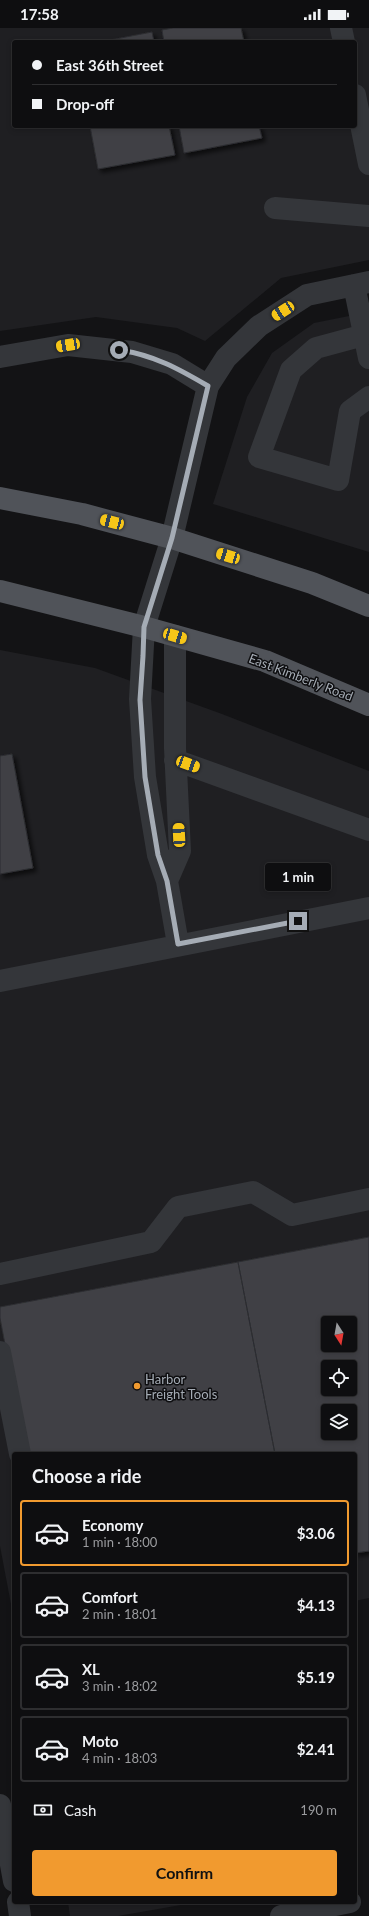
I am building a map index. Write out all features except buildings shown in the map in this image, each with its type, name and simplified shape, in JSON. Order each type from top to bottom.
[{"type":"main road","points":[[0,498],[82,514],[172,538],[312,583],[369,606]]},
{"type":"main road","name":"East Kimberly Road","points":[[0,591],[144,627],[265,661],[369,705]]},
{"type":"street","points":[[342,28],[344,40]]},
{"type":"street","points":[[357,105],[369,164]]},
{"type":"street","points":[[275,208],[369,216]]},
{"type":"street","points":[[178,944],[167,881],[158,855],[145,777],[140,700],[144,627],[172,538],[208,386],[226,358],[259,326],[307,295],[362,284],[364,335],[369,358]]},
{"type":"street","points":[[364,335],[316,348],[291,370],[259,457],[338,480],[350,411],[369,397]]},
{"type":"street","points":[[0,357],[68,345],[132,352],[172,364],[208,386]]},
{"type":"street","points":[[167,881],[180,851],[175,760],[175,636]]},
{"type":"street","points":[[175,760],[369,830]]},
{"type":"street","points":[[0,981],[178,944],[369,908]]},
{"type":"street","points":[[0,1274],[152,1242],[178,1207],[208,1200],[253,1192],[292,1215],[369,1199]]},
{"type":"street","points":[[0,1352],[20,1452]]},
{"type":"street","points":[[0,1804],[12,1870]]},
{"type":"street","points":[[357,1901],[369,1898]]},
{"type":"street","points":[[18,1904],[20,1916]]},
{"type":"street","points":[[280,1916],[340,1904]]},
{"type":"shaded area","points":[[0,28],[369,28],[369,260],[281,278],[205,341],[177,328],[96,317],[0,331]]},
{"type":"shaded area","points":[[369,312],[369,552],[213,504],[247,397],[272,353],[314,323]]},
{"type":"shaded area","points":[[0,650],[95,668],[222,714],[369,771],[369,1598],[357,1601],[357,1452],[12,1452],[12,1609],[0,1546]]},
{"type":"shaded area","points":[[68,1904],[187,1904],[118,1916],[70,1916]]},
{"type":"place","name":"Harbor Freight Tools","points":[[137,1386]]},
{"type":"route","points":[[119,350],[132,352],[172,364],[208,386],[172,538],[144,627],[140,700],[145,777],[158,855],[167,881],[178,944],[298,921]]}]
